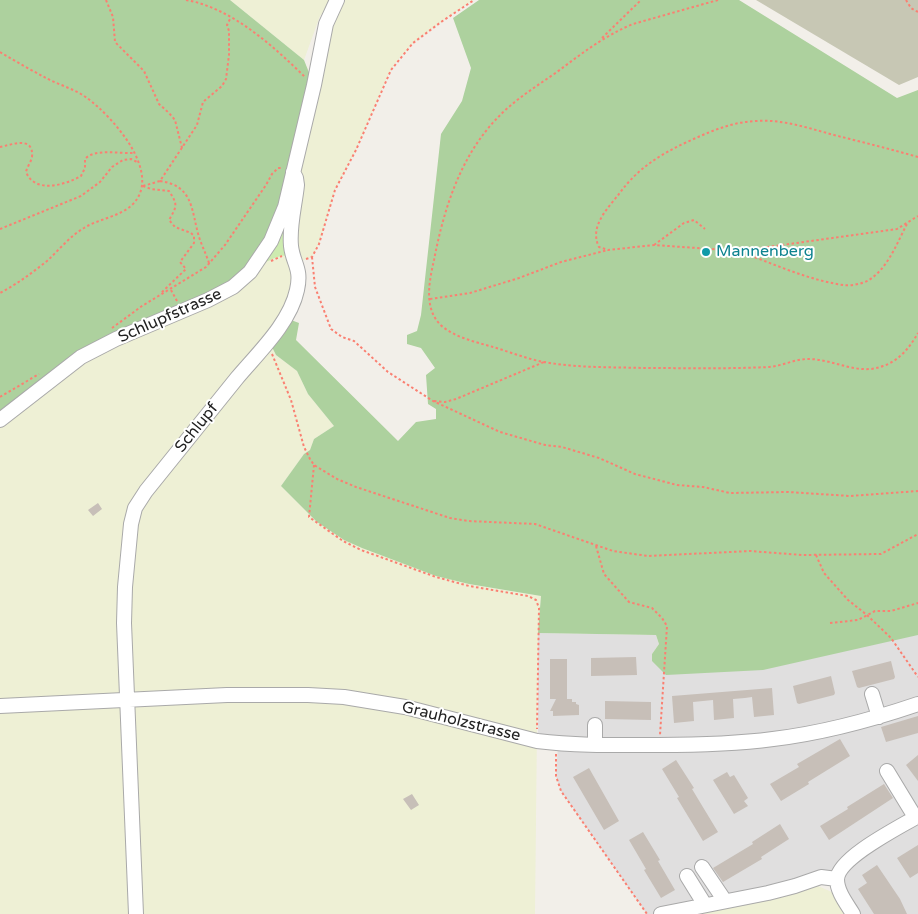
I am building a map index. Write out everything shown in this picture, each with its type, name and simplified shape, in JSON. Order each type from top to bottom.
[{"type":"street","name":"Schlupfstrasse","points":[[0,420],[75,361],[116,339],[217,296],[234,287],[253,268],[271,241],[285,207],[314,85],[326,24],[337,0]]},
{"type":"street","name":"Schlupf","points":[[136,914],[126,699],[124,599],[131,524],[135,508],[152,483],[268,342],[295,300],[299,273],[291,239],[297,185],[293,172]]},
{"type":"street","name":"Grauholzstrasse","points":[[0,706],[267,694],[344,697],[405,707],[537,741],[558,744],[701,745],[774,739],[828,730],[879,717],[918,704]]},
{"type":"street","points":[[872,694],[879,717]]},
{"type":"street","points":[[595,725],[595,745]]},
{"type":"street","points":[[853,914],[842,895],[837,879],[844,865],[853,856],[917,816],[887,771]]},
{"type":"street","points":[[702,867],[725,901]]},
{"type":"street","points":[[687,876],[705,905]]},
{"type":"street","points":[[661,914],[768,893],[821,877],[837,879]]},
{"type":"path","points":[[106,0],[113,17],[116,42],[144,71],[159,104],[169,112],[174,120],[182,148]]},
{"type":"path","points":[[186,0],[206,4],[231,17],[276,48],[314,85]]},
{"type":"path","points":[[474,0],[413,43],[391,70],[356,150],[336,190],[320,244],[312,257],[316,287],[331,329],[342,337],[354,341],[388,372],[433,401],[500,432],[599,458],[635,474],[677,485],[730,492],[788,492],[850,496],[918,491]]},
{"type":"path","points":[[641,0],[601,40],[511,105],[481,136],[458,176],[445,212],[431,274],[430,299],[432,313],[437,322],[453,334],[468,340],[544,362],[598,367],[772,366],[809,359],[870,370],[884,366],[901,356],[918,333]]},
{"type":"path","points":[[601,40],[633,24],[718,0]]},
{"type":"path","points":[[906,0],[911,8],[918,12]]},
{"type":"path","points":[[160,181],[197,125],[203,102],[222,86],[226,79],[230,55],[227,25],[231,17]]},
{"type":"path","points":[[0,52],[46,78],[86,97],[111,118],[138,162],[142,172],[143,186],[132,204],[84,228],[17,284],[0,293]]},
{"type":"path","points":[[608,250],[599,247],[595,238],[597,226],[626,184],[656,157],[703,134],[723,127],[755,121],[791,123],[918,157]]},
{"type":"path","points":[[0,146],[22,142],[26,144],[30,148],[32,157],[26,172],[29,180],[44,187],[73,181],[81,176],[85,168],[85,159],[90,154],[97,152],[134,154]]},
{"type":"path","points":[[0,229],[81,196],[100,182],[112,167],[123,160],[130,159],[138,162]]},
{"type":"path","points":[[170,290],[206,267],[225,245],[274,170],[282,167],[293,172]]},
{"type":"path","points":[[143,186],[160,181],[172,183],[184,191],[191,202],[199,237],[209,263]]},
{"type":"path","points":[[143,186],[169,191],[175,200],[176,207],[169,220],[175,227],[194,236],[194,243],[180,262],[186,269],[157,297]]},
{"type":"path","points":[[430,299],[470,293],[519,278],[560,262],[608,250],[654,245],[739,251],[897,229],[908,224],[918,216]]},
{"type":"path","points":[[654,245],[684,224],[694,220],[704,229]]},
{"type":"path","points":[[739,251],[802,275],[844,286],[860,284],[884,266],[908,224]]},
{"type":"path","points":[[253,268],[262,267],[282,256],[296,260],[312,257]]},
{"type":"path","points":[[268,342],[291,400],[304,447],[314,465],[337,479],[356,487],[450,518],[468,521],[535,524],[596,545],[629,554],[648,556],[750,551],[816,555],[881,554],[918,534]]},
{"type":"path","points":[[433,401],[445,402],[456,399],[544,362]]},
{"type":"path","points":[[314,465],[309,517],[343,541],[361,550],[436,577],[469,586],[528,596],[536,600],[539,612],[537,741]]},
{"type":"path","points":[[596,545],[604,574],[629,602],[652,608],[667,626],[659,745]]},
{"type":"path","points":[[816,555],[824,572],[848,600],[895,642],[918,677]]},
{"type":"path","points":[[830,623],[858,620],[875,611],[890,611],[918,603]]},
{"type":"path","points":[[558,744],[556,776],[561,791],[647,914]]},
{"type":"shaded area","points":[[230,0],[335,0],[320,16],[304,60]]},
{"type":"shaded area","points":[[337,0],[474,0],[413,43],[396,62],[388,75],[356,150],[335,190],[319,244],[312,257],[297,263],[299,273],[270,343],[276,355],[297,371],[308,394],[334,426],[314,439],[310,450],[304,454],[281,486],[317,522],[344,540],[469,584],[541,596],[538,633],[535,914],[0,914],[0,420],[75,361],[233,287]]},
{"type":"shaded area","points":[[756,0],[918,0],[918,77],[899,85]]},
{"type":"shaded area","points":[[538,633],[656,635],[659,644],[652,654],[918,635],[918,914],[853,914],[837,879],[661,914],[647,914],[561,791],[556,776],[558,744],[538,736]]},
{"type":"shaded area","points":[[818,886],[834,893],[847,914],[687,914]]},
{"type":"green space","points":[[0,0],[230,0],[304,60],[314,85],[280,205],[266,240],[244,273],[229,285],[98,344],[0,415]]},
{"type":"green space","points":[[479,0],[739,0],[897,98],[918,90],[918,635],[763,670],[666,675],[652,661],[652,654],[659,644],[656,635],[538,633],[541,596],[469,584],[436,576],[362,548],[344,540],[317,522],[281,486],[304,454],[310,450],[314,439],[334,426],[308,394],[297,371],[276,355],[270,343],[291,320],[299,323],[296,340],[398,441],[416,422],[436,419],[436,409],[428,404],[426,375],[435,368],[421,348],[407,344],[407,335],[417,331],[421,315],[441,134],[462,101],[471,68],[453,18]]},
{"type":"green space","points":[[287,211],[291,256],[278,257],[256,267]]},
{"type":"building","points":[[98,503],[102,509],[93,516],[88,510]]},
{"type":"building","points":[[636,657],[637,675],[591,676],[591,658]]},
{"type":"building","points":[[550,659],[567,659],[567,699],[572,699],[572,702],[576,702],[579,705],[579,715],[553,716],[553,711],[550,711],[556,699],[550,699]]},
{"type":"building","points":[[891,661],[894,679],[857,687],[852,671]]},
{"type":"building","points":[[831,676],[834,695],[797,703],[793,686]]},
{"type":"building","points":[[772,688],[774,715],[754,717],[752,697],[733,699],[734,718],[714,720],[713,700],[693,702],[694,721],[674,723],[672,696]]},
{"type":"building","points":[[605,701],[651,702],[651,720],[605,719]]},
{"type":"building","points":[[918,716],[918,733],[886,742],[881,727]]},
{"type":"building","points":[[840,739],[850,756],[781,801],[770,784],[799,767],[797,764]]},
{"type":"building","points":[[918,755],[918,781],[906,765]]},
{"type":"building","points":[[676,760],[718,832],[703,841],[662,769]]},
{"type":"building","points":[[589,768],[619,821],[604,830],[573,777]]},
{"type":"building","points":[[727,772],[730,777],[734,775],[748,798],[744,801],[748,806],[734,814],[713,780]]},
{"type":"building","points":[[884,784],[893,798],[829,840],[820,826]]},
{"type":"building","points":[[412,794],[419,805],[411,810],[403,799]]},
{"type":"building","points":[[780,824],[789,839],[761,857],[762,859],[723,882],[713,868],[753,844],[752,842]]},
{"type":"building","points":[[643,832],[675,890],[661,898],[629,840]]},
{"type":"building","points":[[918,845],[918,873],[910,878],[897,858]]},
{"type":"building","points":[[877,865],[900,899],[907,914],[874,914],[858,889],[867,883],[862,875]]},
{"type":"place","name":"Mannenberg","points":[[706,252]]}]
